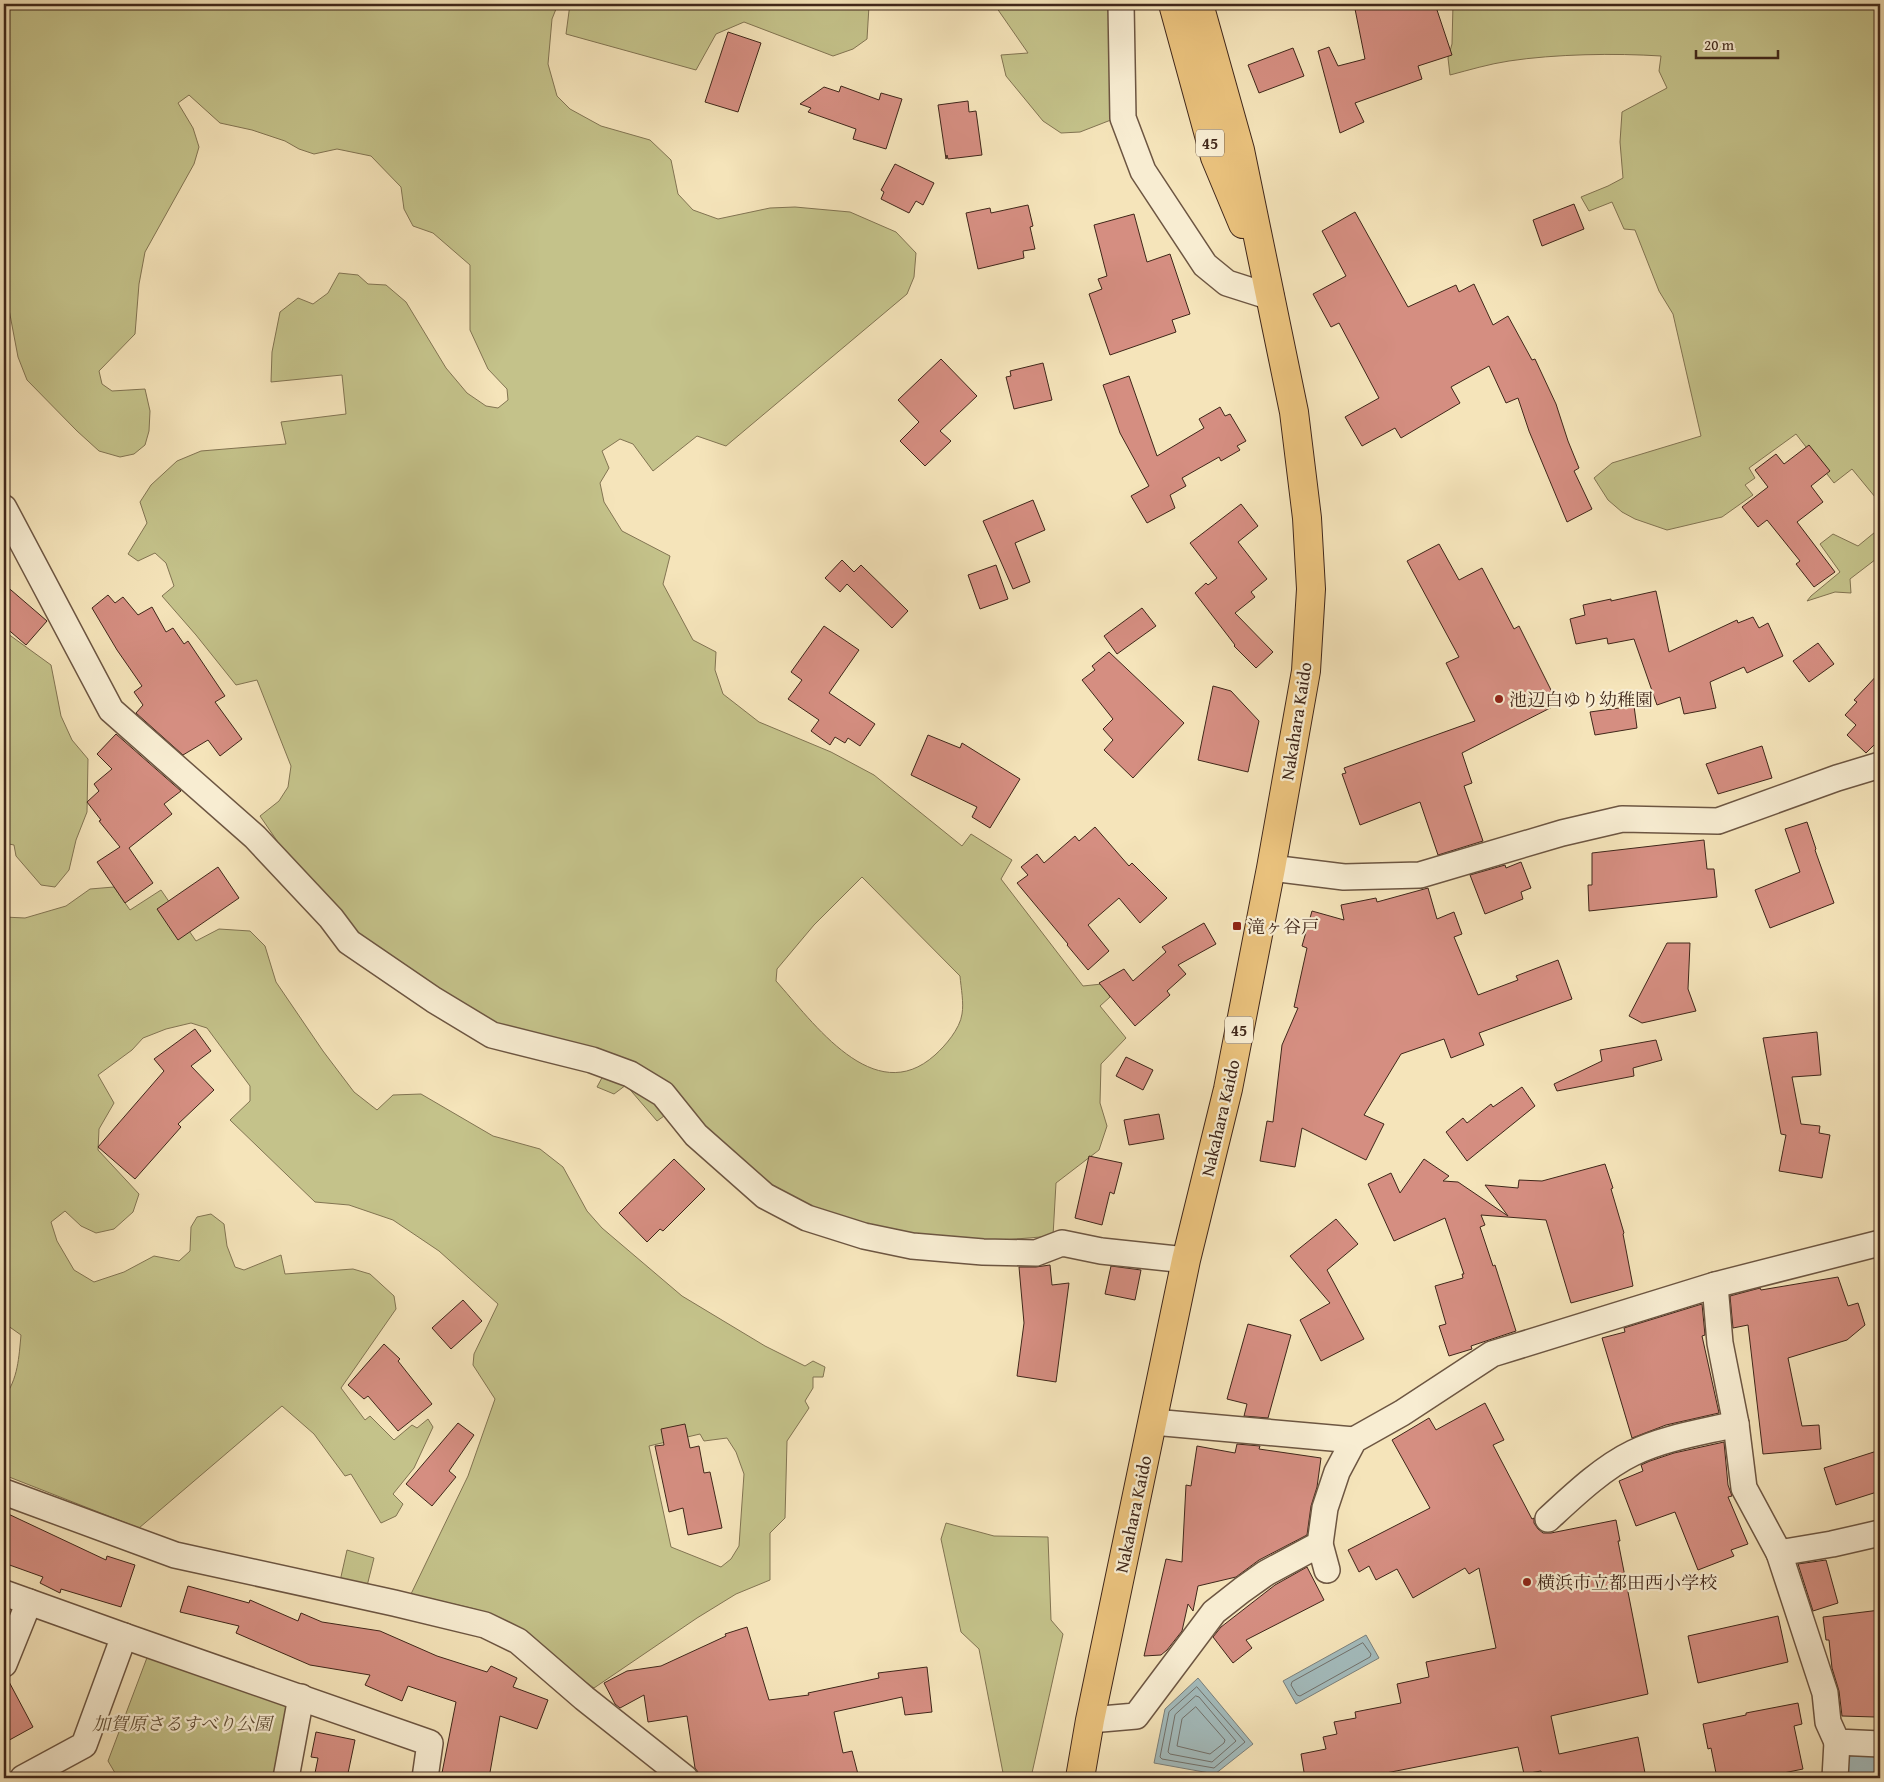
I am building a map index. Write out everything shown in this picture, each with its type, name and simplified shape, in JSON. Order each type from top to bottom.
[{"type":"main road","name":"Nakahara Kaido","points":[[1172,4],[1214,157],[1268,287]]},
{"type":"main road","name":"Nakahara Kaido","points":[[1080,1778],[1133,1509],[1154,1422],[1186,1260],[1228,1090],[1271,868],[1306,671],[1311,589],[1307,518],[1294,412],[1240,150],[1199,4]]},
{"type":"street","points":[[1121,4],[1123,118],[1143,171],[1205,265],[1227,283],[1268,287]]},
{"type":"street","points":[[4,508],[111,710],[255,837],[330,918],[349,942],[434,1000],[492,1035],[592,1060],[630,1074],[663,1094],[696,1135],[765,1196],[807,1218],[864,1236],[912,1246],[983,1252],[1036,1253],[1062,1243],[1102,1251],[1186,1260]]},
{"type":"street","points":[[1271,868],[1344,877],[1420,875],[1562,833],[1622,818],[1718,821],[1837,778],[1880,765]]},
{"type":"street","points":[[1327,1570],[1320,1544],[1325,1508],[1337,1472],[1354,1440],[1402,1413],[1492,1354],[1715,1285],[1880,1242]]},
{"type":"street","points":[[1715,1285],[1720,1342],[1736,1424],[1744,1488],[1779,1553],[1825,1693],[1828,1722],[1837,1742],[1835,1778]]},
{"type":"street","points":[[1154,1422],[1354,1440]]},
{"type":"street","points":[[1548,1519],[1604,1472],[1632,1453],[1662,1442],[1736,1424]]},
{"type":"street","points":[[4,1492],[175,1556],[394,1603],[484,1625],[518,1641],[584,1698],[685,1778]]},
{"type":"street","points":[[1779,1553],[1880,1533]]},
{"type":"street","points":[[1090,1720],[1136,1716],[1214,1612],[1266,1573],[1320,1544]]},
{"type":"street","points":[[4,1593],[430,1743],[425,1778]]},
{"type":"street","points":[[4,1664],[29,1602]]},
{"type":"street","points":[[24,1778],[84,1745],[124,1636]]},
{"type":"street","points":[[286,1778],[301,1696]]},
{"type":"street","points":[[1837,1742],[1880,1744]]},
{"type":"green space","points":[[4,4],[558,4],[552,19],[548,64],[557,96],[570,109],[601,126],[650,140],[671,160],[678,194],[693,210],[718,219],[770,208],[795,207],[850,212],[896,232],[916,253],[914,277],[907,294],[726,446],[697,436],[653,471],[633,444],[620,439],[602,451],[609,468],[600,483],[604,502],[622,531],[670,556],[663,584],[693,640],[716,652],[715,670],[723,694],[759,722],[831,752],[874,775],[962,846],[971,834],[1012,860],[1001,879],[1083,986],[1102,984],[1110,997],[1100,1006],[1126,1038],[1101,1064],[1100,1103],[1107,1126],[1099,1150],[1056,1183],[1053,1236],[979,1242],[926,1238],[829,1217],[758,1181],[681,1104],[657,1121],[626,1085],[614,1094],[597,1087],[604,1074],[493,1033],[352,939],[284,851],[260,816],[279,801],[288,787],[291,766],[257,680],[236,685],[162,596],[174,586],[166,563],[155,553],[138,561],[128,554],[147,523],[140,502],[151,485],[177,461],[201,451],[286,444],[281,422],[346,414],[342,375],[271,382],[272,352],[280,312],[298,298],[313,304],[328,293],[339,273],[358,275],[368,284],[386,285],[406,302],[446,368],[467,393],[486,406],[498,408],[508,400],[507,389],[488,369],[470,330],[470,265],[433,233],[413,226],[404,209],[401,187],[371,156],[337,149],[314,154],[299,149],[285,141],[252,130],[220,123],[189,95],[178,103],[193,128],[199,147],[194,164],[145,252],[139,284],[135,334],[99,371],[102,384],[112,391],[145,389],[150,411],[149,431],[145,445],[134,454],[120,457],[99,451],[27,380],[18,357],[4,283]],"holes":[[[862,877],[960,976],[963,1000],[962,1014],[952,1037],[935,1055],[912,1069],[890,1072],[868,1067],[846,1054],[826,1037],[776,981],[777,969],[814,925]]]},
{"type":"green space","points":[[570,4],[869,4],[867,39],[853,49],[833,56],[744,22],[716,34],[696,70],[566,34]]},
{"type":"green space","points":[[994,4],[1108,4],[1113,108],[1116,118],[1080,132],[1061,133],[1043,121],[1006,76],[1001,55],[1028,53]]},
{"type":"green space","points":[[1453,4],[1880,4],[1880,503],[1852,469],[1834,483],[1796,434],[1749,468],[1755,478],[1745,485],[1753,495],[1722,517],[1667,530],[1635,519],[1622,512],[1608,500],[1594,478],[1612,463],[1701,436],[1673,314],[1659,291],[1635,230],[1624,229],[1612,202],[1589,211],[1581,197],[1623,178],[1620,142],[1622,112],[1667,88],[1659,71],[1661,56],[1605,54],[1546,57],[1502,62],[1450,75],[1448,58],[1452,44]]},
{"type":"green space","points":[[1880,528],[1880,556],[1850,579],[1851,593],[1835,592],[1807,601],[1840,572],[1820,544],[1833,534],[1858,546]]},
{"type":"green space","points":[[4,631],[51,665],[61,716],[72,740],[88,759],[87,812],[76,840],[69,870],[55,887],[41,885],[16,856],[14,845],[4,843]]},
{"type":"green space","points":[[114,887],[130,910],[161,890],[196,941],[219,929],[250,931],[265,946],[276,982],[323,1051],[354,1092],[377,1110],[393,1095],[421,1094],[493,1136],[540,1149],[563,1167],[587,1211],[602,1228],[682,1296],[765,1346],[805,1366],[813,1361],[825,1367],[823,1377],[813,1377],[813,1388],[805,1401],[809,1408],[787,1441],[785,1518],[770,1533],[770,1580],[736,1594],[697,1618],[594,1688],[506,1623],[475,1609],[411,1594],[468,1476],[495,1399],[473,1365],[474,1354],[498,1304],[439,1251],[393,1220],[349,1205],[315,1202],[230,1120],[250,1101],[250,1086],[207,1028],[191,1023],[166,1029],[143,1038],[132,1050],[98,1075],[114,1103],[99,1129],[98,1150],[139,1194],[133,1212],[114,1229],[96,1233],[81,1226],[65,1211],[51,1222],[57,1241],[74,1270],[94,1282],[124,1272],[154,1256],[179,1261],[190,1251],[191,1227],[197,1217],[211,1214],[224,1224],[227,1246],[235,1267],[244,1270],[281,1255],[285,1274],[353,1269],[370,1274],[394,1296],[396,1309],[341,1388],[365,1420],[370,1416],[394,1440],[412,1425],[417,1428],[428,1419],[433,1427],[414,1468],[393,1494],[403,1504],[396,1516],[381,1523],[351,1474],[345,1476],[314,1434],[282,1406],[139,1528],[4,1475],[4,1397],[15,1375],[21,1335],[4,1323],[4,917],[25,918],[66,906],[90,889]],"holes":[[[700,1434],[704,1441],[727,1438],[736,1452],[744,1474],[739,1546],[731,1559],[721,1567],[671,1547],[649,1446]]]},
{"type":"green space","points":[[946,1523],[994,1536],[1048,1537],[1051,1620],[1063,1634],[1032,1773],[1026,1778],[1004,1778],[979,1649],[961,1632],[941,1539]]},
{"type":"green space","points":[[347,1550],[374,1558],[364,1598],[338,1590]]},
{"type":"green space","name":"加賀原さるすべり公園","points":[[148,1655],[288,1702],[276,1778],[118,1778],[108,1761]]},
{"type":"water","points":[[1366,1635],[1379,1658],[1296,1704],[1283,1681]]},
{"type":"water","points":[[1198,1678],[1253,1744],[1215,1774],[1154,1763],[1165,1709]]},
{"type":"water","points":[[1880,1754],[1880,1778],[1845,1778],[1845,1765],[1850,1756]]},
{"type":"building","points":[[1354,4],[1435,4],[1452,55],[1418,66],[1422,79],[1355,103],[1364,122],[1340,133],[1318,51],[1329,47],[1338,66],[1365,59]]},
{"type":"building","points":[[728,32],[761,43],[738,112],[705,102]]},
{"type":"building","points":[[1293,48],[1304,76],[1259,93],[1248,65]]},
{"type":"building","points":[[841,86],[879,100],[881,93],[902,99],[886,149],[853,139],[856,129],[808,112],[811,108],[800,104],[824,87],[839,92]]},
{"type":"building","points":[[968,101],[969,112],[976,111],[982,155],[948,159],[947,155],[946,159],[938,105]]},
{"type":"building","points":[[895,164],[934,183],[923,205],[916,201],[909,213],[881,199],[884,192],[881,190]]},
{"type":"building","points":[[1574,204],[1584,229],[1542,246],[1533,220]]},
{"type":"building","points":[[1028,205],[1033,226],[1030,227],[1035,249],[1023,251],[1024,258],[978,269],[966,213],[990,208],[991,213]]},
{"type":"building","points":[[1355,212],[1408,307],[1456,285],[1459,292],[1474,284],[1493,325],[1508,316],[1532,360],[1535,359],[1556,404],[1579,468],[1574,471],[1592,509],[1567,522],[1529,431],[1518,398],[1506,403],[1489,366],[1451,387],[1460,403],[1401,438],[1395,428],[1362,446],[1345,417],[1379,398],[1339,323],[1331,327],[1313,294],[1346,276],[1322,231]]},
{"type":"building","points":[[1134,214],[1147,262],[1170,254],[1190,314],[1172,320],[1176,332],[1110,355],[1089,294],[1102,289],[1098,279],[1107,276],[1094,225]]},
{"type":"building","points":[[941,359],[977,396],[940,431],[951,441],[925,466],[900,441],[919,422],[898,400]]},
{"type":"building","points":[[1043,363],[1052,400],[1014,409],[1006,377],[1011,376],[1010,371]]},
{"type":"building","points":[[1129,376],[1157,456],[1204,428],[1199,419],[1220,407],[1225,416],[1230,414],[1246,441],[1237,446],[1240,450],[1221,461],[1219,457],[1182,478],[1186,486],[1170,495],[1175,508],[1147,523],[1131,496],[1149,486],[1120,433],[1103,385]]},
{"type":"building","points":[[1809,445],[1830,471],[1811,486],[1823,502],[1797,522],[1835,572],[1814,587],[1796,564],[1800,561],[1767,520],[1758,527],[1742,507],[1768,487],[1755,470],[1776,454],[1784,464]]},
{"type":"building","points":[[1033,500],[1045,530],[1015,543],[1030,582],[1013,589],[983,521]]},
{"type":"building","points":[[1241,504],[1258,526],[1238,542],[1267,579],[1251,592],[1255,597],[1235,613],[1273,652],[1256,668],[1234,646],[1195,593],[1206,583],[1208,585],[1217,578],[1190,543]]},
{"type":"building","points":[[1439,544],[1459,580],[1482,568],[1514,629],[1519,626],[1558,704],[1462,753],[1472,783],[1464,786],[1483,841],[1438,855],[1420,802],[1360,825],[1342,774],[1346,773],[1344,768],[1475,721],[1446,663],[1459,657],[1407,561]]},
{"type":"building","points":[[842,560],[854,572],[861,565],[908,611],[892,628],[847,584],[840,592],[825,578]]},
{"type":"building","points":[[996,565],[1008,599],[980,609],[968,575]]},
{"type":"building","points":[[4,584],[47,621],[26,645],[4,626]]},
{"type":"building","points":[[1656,591],[1669,652],[1737,620],[1738,623],[1753,617],[1759,628],[1768,623],[1783,656],[1747,673],[1744,667],[1710,682],[1716,708],[1684,714],[1680,697],[1657,705],[1634,639],[1608,644],[1607,638],[1576,644],[1570,619],[1585,615],[1583,605]]},
{"type":"building","points":[[108,595],[115,603],[123,597],[138,615],[152,607],[166,632],[173,628],[184,644],[188,641],[225,696],[215,702],[242,739],[220,756],[208,740],[183,755],[136,713],[143,705],[134,692],[142,686],[117,650],[92,608]]},
{"type":"building","points":[[1142,608],[1156,626],[1117,654],[1104,636]]},
{"type":"building","points":[[824,626],[859,650],[829,693],[875,724],[860,746],[848,738],[845,743],[835,737],[830,745],[811,731],[819,720],[788,699],[802,680],[791,672]]},
{"type":"building","points":[[1818,643],[1834,664],[1809,682],[1793,661]]},
{"type":"building","points":[[1109,652],[1184,723],[1133,778],[1104,750],[1113,740],[1103,729],[1113,719],[1082,680],[1095,670],[1092,666]]},
{"type":"building","points":[[1880,672],[1880,748],[1875,744],[1866,753],[1847,735],[1856,725],[1845,715],[1857,702],[1854,700]]},
{"type":"building","points":[[1213,686],[1231,691],[1259,721],[1248,772],[1198,760]]},
{"type":"building","points":[[1634,706],[1637,728],[1595,735],[1590,712]]},
{"type":"building","points":[[116,734],[181,791],[164,804],[172,814],[129,848],[153,883],[125,903],[97,862],[120,847],[99,821],[101,820],[87,802],[99,791],[94,784],[112,769],[97,754]]},
{"type":"building","points":[[928,735],[960,748],[962,743],[1020,779],[990,828],[972,817],[977,807],[911,775]]},
{"type":"building","points":[[1762,746],[1772,778],[1718,794],[1706,764]]},
{"type":"building","points":[[1807,822],[1834,903],[1770,928],[1755,890],[1800,872],[1785,829]]},
{"type":"building","points":[[1095,827],[1129,866],[1132,863],[1167,898],[1140,923],[1119,898],[1088,925],[1109,951],[1088,970],[1017,883],[1028,875],[1021,867],[1037,854],[1044,863],[1075,836],[1079,841]]},
{"type":"building","points":[[1704,840],[1707,869],[1714,869],[1717,897],[1589,911],[1588,885],[1592,885],[1592,853]]},
{"type":"building","points":[[1521,862],[1531,888],[1521,892],[1523,899],[1485,914],[1470,875],[1505,865],[1506,868]]},
{"type":"building","points":[[218,867],[239,898],[178,940],[157,909]]},
{"type":"building","points":[[1428,888],[1437,919],[1454,912],[1462,934],[1454,937],[1478,995],[1518,980],[1516,976],[1558,960],[1572,999],[1479,1033],[1484,1045],[1451,1058],[1444,1039],[1401,1054],[1364,1115],[1384,1124],[1366,1160],[1302,1128],[1295,1167],[1260,1161],[1267,1121],[1273,1122],[1282,1045],[1298,1008],[1294,1007],[1307,948],[1302,946],[1312,911],[1344,920],[1341,905],[1376,898],[1377,902]]},
{"type":"building","points":[[1204,923],[1216,944],[1178,965],[1186,974],[1167,991],[1170,995],[1135,1026],[1099,983],[1124,969],[1133,981],[1166,952],[1162,947]]},
{"type":"building","points":[[1667,943],[1690,943],[1688,989],[1696,1011],[1642,1023],[1629,1016]]},
{"type":"building","points":[[195,1029],[211,1051],[191,1066],[214,1090],[178,1124],[181,1127],[135,1179],[98,1147],[164,1071],[154,1059]]},
{"type":"building","points":[[1817,1032],[1821,1075],[1792,1077],[1801,1124],[1820,1126],[1819,1133],[1830,1135],[1822,1178],[1779,1171],[1786,1135],[1781,1134],[1763,1038]]},
{"type":"building","points":[[1656,1040],[1662,1060],[1633,1068],[1634,1076],[1557,1091],[1554,1084],[1602,1061],[1600,1050]]},
{"type":"building","points":[[1126,1057],[1153,1070],[1143,1090],[1116,1076]]},
{"type":"building","points":[[1522,1087],[1535,1106],[1467,1161],[1446,1132],[1463,1118],[1467,1123],[1491,1104],[1493,1107]]},
{"type":"building","points":[[1159,1114],[1164,1139],[1129,1145],[1124,1120]]},
{"type":"building","points":[[1089,1156],[1122,1163],[1114,1194],[1110,1192],[1102,1225],[1075,1218]]},
{"type":"building","points":[[674,1159],[705,1189],[663,1231],[660,1229],[647,1242],[619,1213]]},
{"type":"building","points":[[1424,1159],[1449,1176],[1443,1181],[1458,1182],[1508,1216],[1485,1185],[1518,1188],[1519,1180],[1542,1181],[1605,1164],[1624,1233],[1633,1286],[1571,1303],[1546,1220],[1481,1215],[1485,1225],[1480,1227],[1493,1266],[1495,1265],[1516,1331],[1471,1346],[1472,1349],[1449,1356],[1439,1326],[1446,1324],[1435,1286],[1463,1278],[1462,1274],[1464,1274],[1445,1218],[1394,1241],[1368,1184],[1391,1173],[1400,1193]]},
{"type":"building","points":[[1336,1219],[1358,1244],[1327,1270],[1364,1339],[1321,1361],[1300,1320],[1330,1303],[1290,1256]]},
{"type":"building","points":[[1050,1265],[1052,1285],[1069,1283],[1056,1382],[1017,1376],[1024,1323],[1019,1267]]},
{"type":"building","points":[[1111,1266],[1141,1270],[1135,1300],[1105,1294]]},
{"type":"building","points":[[1838,1277],[1848,1306],[1858,1303],[1865,1325],[1847,1340],[1788,1358],[1802,1426],[1819,1425],[1821,1449],[1763,1454],[1748,1325],[1733,1328],[1730,1296],[1760,1288],[1761,1290]]},
{"type":"building","points":[[463,1300],[482,1321],[451,1349],[432,1328]]},
{"type":"building","points":[[1702,1304],[1705,1335],[1702,1336],[1719,1413],[1666,1425],[1632,1438],[1602,1338],[1625,1332],[1624,1328]]},
{"type":"building","points":[[1248,1324],[1291,1335],[1268,1418],[1244,1416],[1247,1404],[1227,1399]]},
{"type":"building","points":[[384,1344],[400,1359],[398,1361],[432,1404],[398,1431],[368,1396],[364,1399],[348,1385]]},
{"type":"building","points":[[1485,1403],[1504,1440],[1493,1445],[1532,1519],[1534,1518],[1534,1523],[1538,1529],[1543,1533],[1551,1533],[1616,1520],[1620,1541],[1618,1541],[1648,1694],[1551,1716],[1559,1754],[1638,1737],[1646,1778],[1542,1778],[1541,1771],[1524,1774],[1518,1747],[1386,1773],[1387,1778],[1305,1778],[1301,1754],[1326,1749],[1323,1737],[1337,1734],[1334,1722],[1356,1718],[1355,1712],[1401,1703],[1397,1684],[1429,1677],[1426,1662],[1496,1648],[1479,1568],[1469,1574],[1465,1568],[1413,1598],[1397,1569],[1376,1580],[1369,1566],[1359,1572],[1348,1550],[1430,1508],[1392,1440],[1429,1418],[1436,1430]]},
{"type":"building","points":[[458,1423],[474,1435],[449,1471],[456,1477],[432,1506],[406,1484]]},
{"type":"building","points":[[685,1424],[690,1448],[699,1446],[704,1473],[710,1472],[722,1528],[688,1535],[683,1508],[669,1512],[655,1446],[664,1445],[661,1429]]},
{"type":"building","points":[[1724,1442],[1728,1485],[1732,1496],[1728,1497],[1748,1544],[1731,1550],[1734,1556],[1698,1570],[1675,1512],[1636,1526],[1619,1481],[1643,1471],[1641,1465],[1650,1461],[1674,1453]]},
{"type":"building","points":[[1237,1444],[1260,1446],[1259,1449],[1321,1458],[1307,1535],[1259,1560],[1236,1577],[1198,1586],[1193,1611],[1188,1604],[1182,1631],[1161,1655],[1144,1656],[1166,1559],[1182,1562],[1186,1485],[1191,1486],[1197,1446],[1235,1453]]},
{"type":"building","points":[[1880,1450],[1880,1491],[1836,1505],[1824,1468]]},
{"type":"building","points":[[4,1512],[106,1560],[107,1556],[135,1565],[121,1607],[61,1589],[60,1593],[40,1583],[43,1577],[4,1563]]},
{"type":"building","points":[[1826,1560],[1838,1603],[1813,1611],[1798,1564]]},
{"type":"building","points":[[1307,1567],[1324,1600],[1246,1640],[1252,1648],[1233,1663],[1213,1637],[1221,1627],[1275,1585]]},
{"type":"building","points":[[188,1586],[249,1603],[250,1600],[298,1621],[301,1613],[322,1622],[380,1631],[437,1656],[487,1672],[491,1666],[517,1678],[513,1687],[548,1700],[537,1729],[500,1716],[489,1778],[441,1778],[456,1702],[408,1686],[402,1701],[365,1685],[370,1675],[310,1665],[236,1633],[239,1626],[180,1612]]},
{"type":"building","points":[[1880,1610],[1880,1681],[1876,1681],[1875,1717],[1842,1716],[1839,1691],[1832,1668],[1829,1640],[1826,1640],[1823,1617]]},
{"type":"building","points":[[1778,1616],[1788,1662],[1698,1683],[1688,1636]]},
{"type":"building","points":[[747,1627],[769,1700],[809,1695],[808,1693],[879,1678],[878,1673],[927,1667],[932,1712],[905,1715],[902,1697],[834,1712],[843,1753],[852,1751],[859,1778],[699,1778],[695,1768],[687,1716],[648,1722],[644,1695],[620,1708],[615,1704],[604,1683],[627,1671],[661,1666],[726,1636],[725,1634]]},
{"type":"building","points":[[4,1678],[7,1678],[33,1727],[4,1743]]},
{"type":"building","points":[[1798,1703],[1802,1724],[1794,1726],[1803,1769],[1759,1778],[1717,1778],[1711,1748],[1708,1749],[1703,1724]]},
{"type":"building","points":[[316,1732],[355,1740],[347,1778],[314,1778],[318,1758],[311,1757]]},
{"type":"place","name":"池辺白ゆり幼稚園","points":[[1499,699]]},
{"type":"place","name":"滝ヶ谷戸","points":[[1237,926]]},
{"type":"place","name":"横浜市立都田西小学校","points":[[1527,1582]]}]
